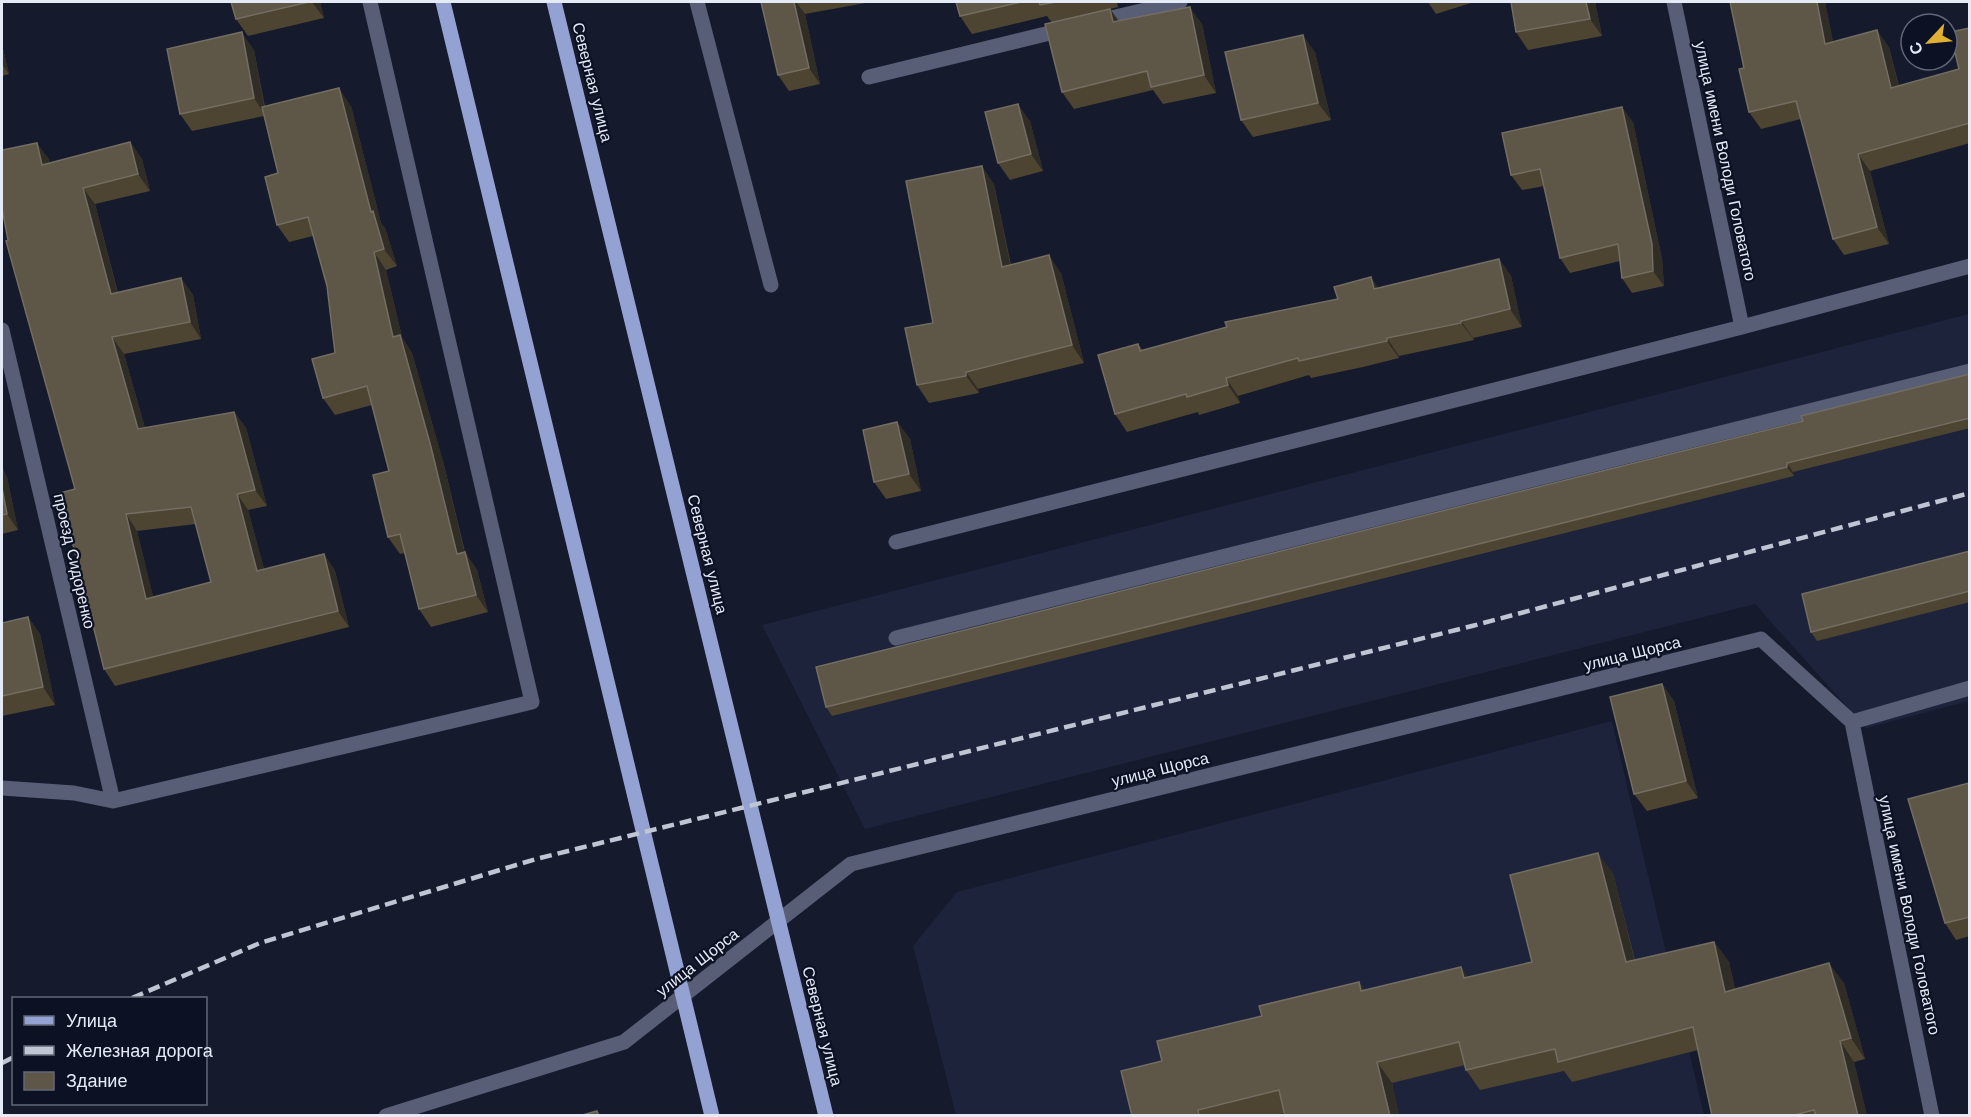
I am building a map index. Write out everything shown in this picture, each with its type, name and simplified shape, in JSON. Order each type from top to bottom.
[{"type":"main road","points":[[442,2],[712,1116]]},
{"type":"main road","name":"Северная улица","points":[[554,2],[826,1116]]},
{"type":"street","points":[[2,788],[74,793],[113,801],[532,702],[370,2]]},
{"type":"street","points":[[697,2],[771,285]]},
{"type":"street","points":[[869,77],[1180,2]]},
{"type":"street","name":"улица имени Володи Головатого","points":[[1674,2],[1742,327]]},
{"type":"street","points":[[896,542],[1742,327],[1970,266]]},
{"type":"street","name":"проезд Сидоренко","points":[[2,330],[113,801]]},
{"type":"street","points":[[896,638],[1970,371]]},
{"type":"street","name":"улица Щорса","points":[[386,1116],[624,1042],[851,864],[1761,639],[1852,722]]},
{"type":"street","points":[[1852,722],[1970,688]]},
{"type":"street","name":"улица имени Володи Головатого","points":[[1852,722],[1932,1116]]},
{"type":"shaded area","points":[[1969,314],[1969,701],[1866,728],[1755,604],[865,829],[762,625]]},
{"type":"shaded area","points":[[1612,721],[1704,1115],[956,1115],[913,946],[957,892]]},
{"type":"building","points":[[231,2],[309,2],[236,19]]},
{"type":"building","points":[[761,2],[794,2],[809,68],[778,75]]},
{"type":"building","points":[[956,2],[1021,2],[960,16]]},
{"type":"building","points":[[1039,2],[1056,2],[1040,5]]},
{"type":"building","points":[[1511,2],[1586,2],[1590,19],[1516,32]]},
{"type":"building","points":[[1730,2],[1817,2],[1825,44],[1877,30],[1891,88],[1948,72],[1959,72],[1959,30],[1970,28],[1970,123],[1858,154],[1877,227],[1833,239],[1796,101],[1749,112],[1739,69],[1744,68]]},
{"type":"building","points":[[1190,7],[1204,75],[1151,87],[1147,71],[1062,92],[1045,24],[1110,9],[1113,22]]},
{"type":"building","points":[[242,32],[254,98],[180,114],[167,49]]},
{"type":"building","points":[[1303,35],[1318,103],[1241,120],[1225,52]]},
{"type":"building","points":[[339,88],[371,212],[373,211],[384,249],[374,252],[393,337],[400,335],[457,554],[465,552],[476,595],[419,609],[400,534],[388,537],[373,475],[389,471],[367,386],[323,398],[312,359],[335,353],[327,286],[308,217],[277,225],[265,177],[278,173],[262,107]]},
{"type":"building","points":[[1018,104],[1031,154],[998,163],[985,112]]},
{"type":"building","points":[[1622,107],[1652,244],[1653,271],[1622,278],[1618,244],[1560,258],[1540,169],[1511,175],[1502,133]]},
{"type":"building","points":[[130,142],[138,174],[83,188],[111,294],[181,278],[190,322],[112,337],[138,429],[234,412],[255,490],[237,494],[257,571],[324,554],[338,611],[104,669],[60,493],[75,489],[6,241],[8,240],[2,208],[2,150],[37,143],[42,165]],"holes":[[[191,507],[211,582],[146,599],[126,514]]]},
{"type":"building","points":[[982,166],[1002,267],[1049,255],[1072,345],[966,372],[966,376],[917,385],[905,328],[933,323],[906,181]]},
{"type":"building","points":[[1499,259],[1510,309],[1461,321],[1461,323],[1387,338],[1387,341],[1299,361],[1298,358],[1226,378],[1228,385],[1115,414],[1098,355],[1138,344],[1140,351],[1227,327],[1225,322],[1338,299],[1334,287],[1371,277],[1374,289]]},
{"type":"building","points":[[1970,374],[1970,418],[1787,463],[1787,467],[826,707],[816,667],[1803,421],[1801,416]]},
{"type":"building","points":[[897,422],[909,474],[874,482],[863,430]]},
{"type":"building","points":[[2,488],[7,514],[2,515]]},
{"type":"building","points":[[1970,551],[1970,591],[1811,632],[1802,594]]},
{"type":"building","points":[[28,617],[43,687],[2,696],[2,623]]},
{"type":"building","points":[[1662,684],[1686,781],[1634,794],[1610,697]]},
{"type":"building","points":[[1969,783],[1970,917],[1945,923],[1908,799]]},
{"type":"building","points":[[1598,853],[1626,962],[1714,942],[1725,992],[1829,963],[1851,1038],[1840,1041],[1858,1116],[1816,1116],[1814,1110],[1790,1116],[1712,1116],[1693,1027],[1558,1062],[1555,1049],[1466,1070],[1459,1042],[1377,1062],[1390,1116],[1285,1116],[1279,1090],[1198,1110],[1199,1116],[1132,1116],[1121,1071],[1162,1061],[1157,1041],[1262,1016],[1259,1006],[1359,982],[1361,991],[1461,967],[1464,978],[1532,962],[1510,875]]},
{"type":"building","points":[[597,1111],[599,1116],[579,1116]]},
{"type":"railway","points":[[134,997],[260,943],[536,859],[1472,626],[1970,493]]},
{"type":"railway","points":[[2,1063],[12,1058]]}]
